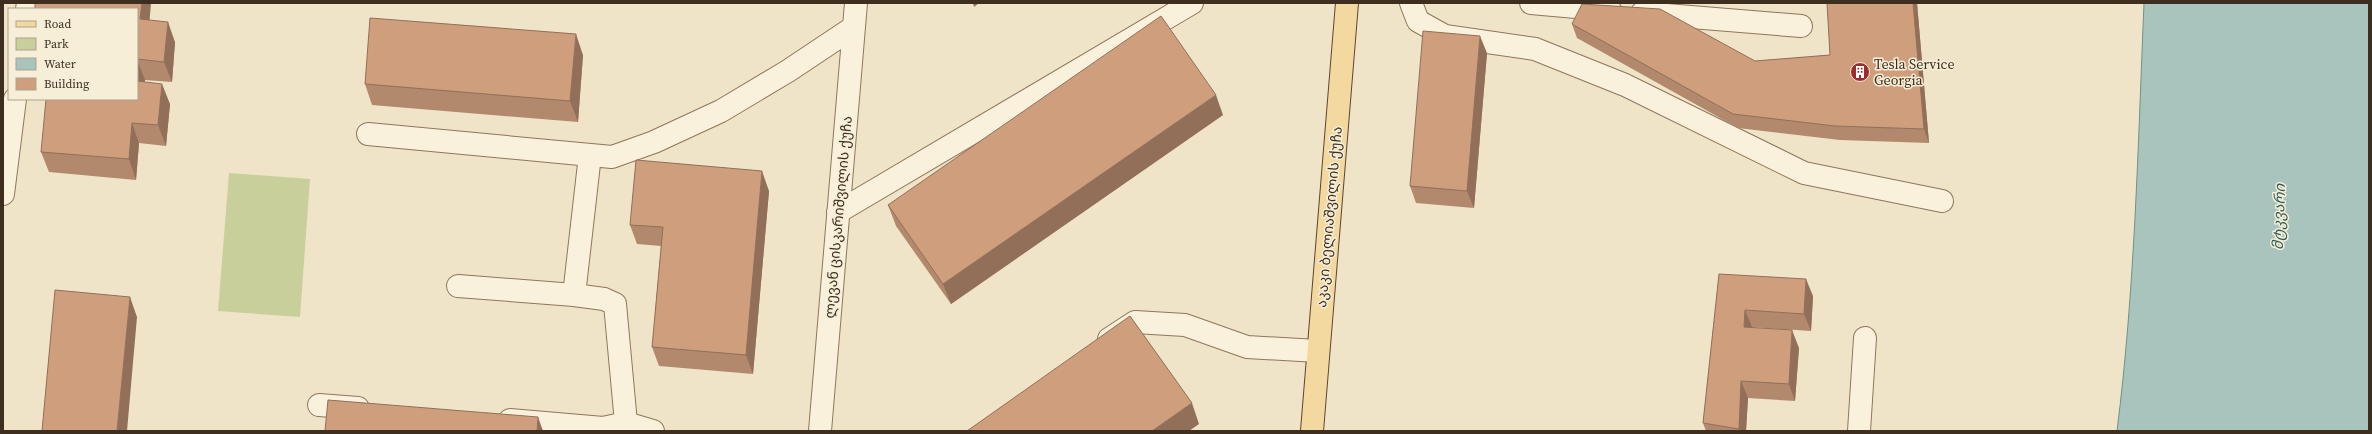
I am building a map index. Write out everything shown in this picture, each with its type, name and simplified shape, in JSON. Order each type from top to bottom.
[{"type":"main road","name":"აკაკი ბელიაშვილის ქუჩა","points":[[1312,431],[1347,3]]},
{"type":"lane","name":"ლევან ცისკარიშვილის ქუჩა","points":[[820,431],[856,3]]},
{"type":"lane","points":[[838,212],[1192,3]]},
{"type":"lane","points":[[1411,3],[1418,21],[1445,36],[1535,49],[1625,85],[1804,173],[1942,201]]},
{"type":"lane","points":[[1531,3],[1801,26]]},
{"type":"lane","points":[[368,134],[612,157],[654,142],[721,111],[788,71],[854,27]]},
{"type":"lane","points":[[3,194],[15,100]]},
{"type":"lane","points":[[574,295],[590,155]]},
{"type":"lane","points":[[458,286],[574,295],[604,299],[616,304],[626,423]]},
{"type":"lane","points":[[1095,348],[1135,322],[1185,325],[1247,347],[1318,351]]},
{"type":"lane","points":[[1859,431],[1865,338]]},
{"type":"lane","points":[[319,405],[382,410]]},
{"type":"lane","points":[[492,419],[603,428],[626,423],[653,431]]},
{"type":"green space","points":[[229,173],[310,179],[300,317],[218,311]]},
{"type":"water","name":"მტკვარი","points":[[2144,3],[2369,3],[2369,431],[2117,431],[2132,271],[2138,164]]},
{"type":"building","points":[[35,3],[142,3],[140,19],[168,22],[164,62],[138,59],[138,8],[35,8]]},
{"type":"building","name":"Tesla Service Georgia","points":[[1827,3],[1913,3],[1924,129],[1835,126],[1733,114],[1572,24],[1582,4],[1660,9],[1755,61],[1830,55]]},
{"type":"building","points":[[1161,16],[1216,95],[943,284],[888,205]]},
{"type":"building","points":[[370,18],[576,34],[570,101],[365,84]]},
{"type":"building","points":[[1423,31],[1480,36],[1467,191],[1410,186]]},
{"type":"building","points":[[138,81],[162,84],[158,125],[132,123],[129,159],[41,152],[46,100],[138,100]]},
{"type":"building","points":[[636,160],[762,171],[746,355],[652,347],[663,227],[630,225]]},
{"type":"building","points":[[1719,274],[1806,279],[1804,314],[1745,310],[1744,327],[1792,330],[1789,384],[1741,381],[1739,429],[1703,423]]},
{"type":"building","points":[[55,290],[130,297],[117,431],[42,431]]},
{"type":"building","points":[[1130,316],[1192,403],[1152,431],[967,431]]},
{"type":"building","points":[[328,400],[538,417],[537,431],[325,431]]},
{"type":"place","name":"Tesla Service Georgia","points":[[1860,72]]}]
